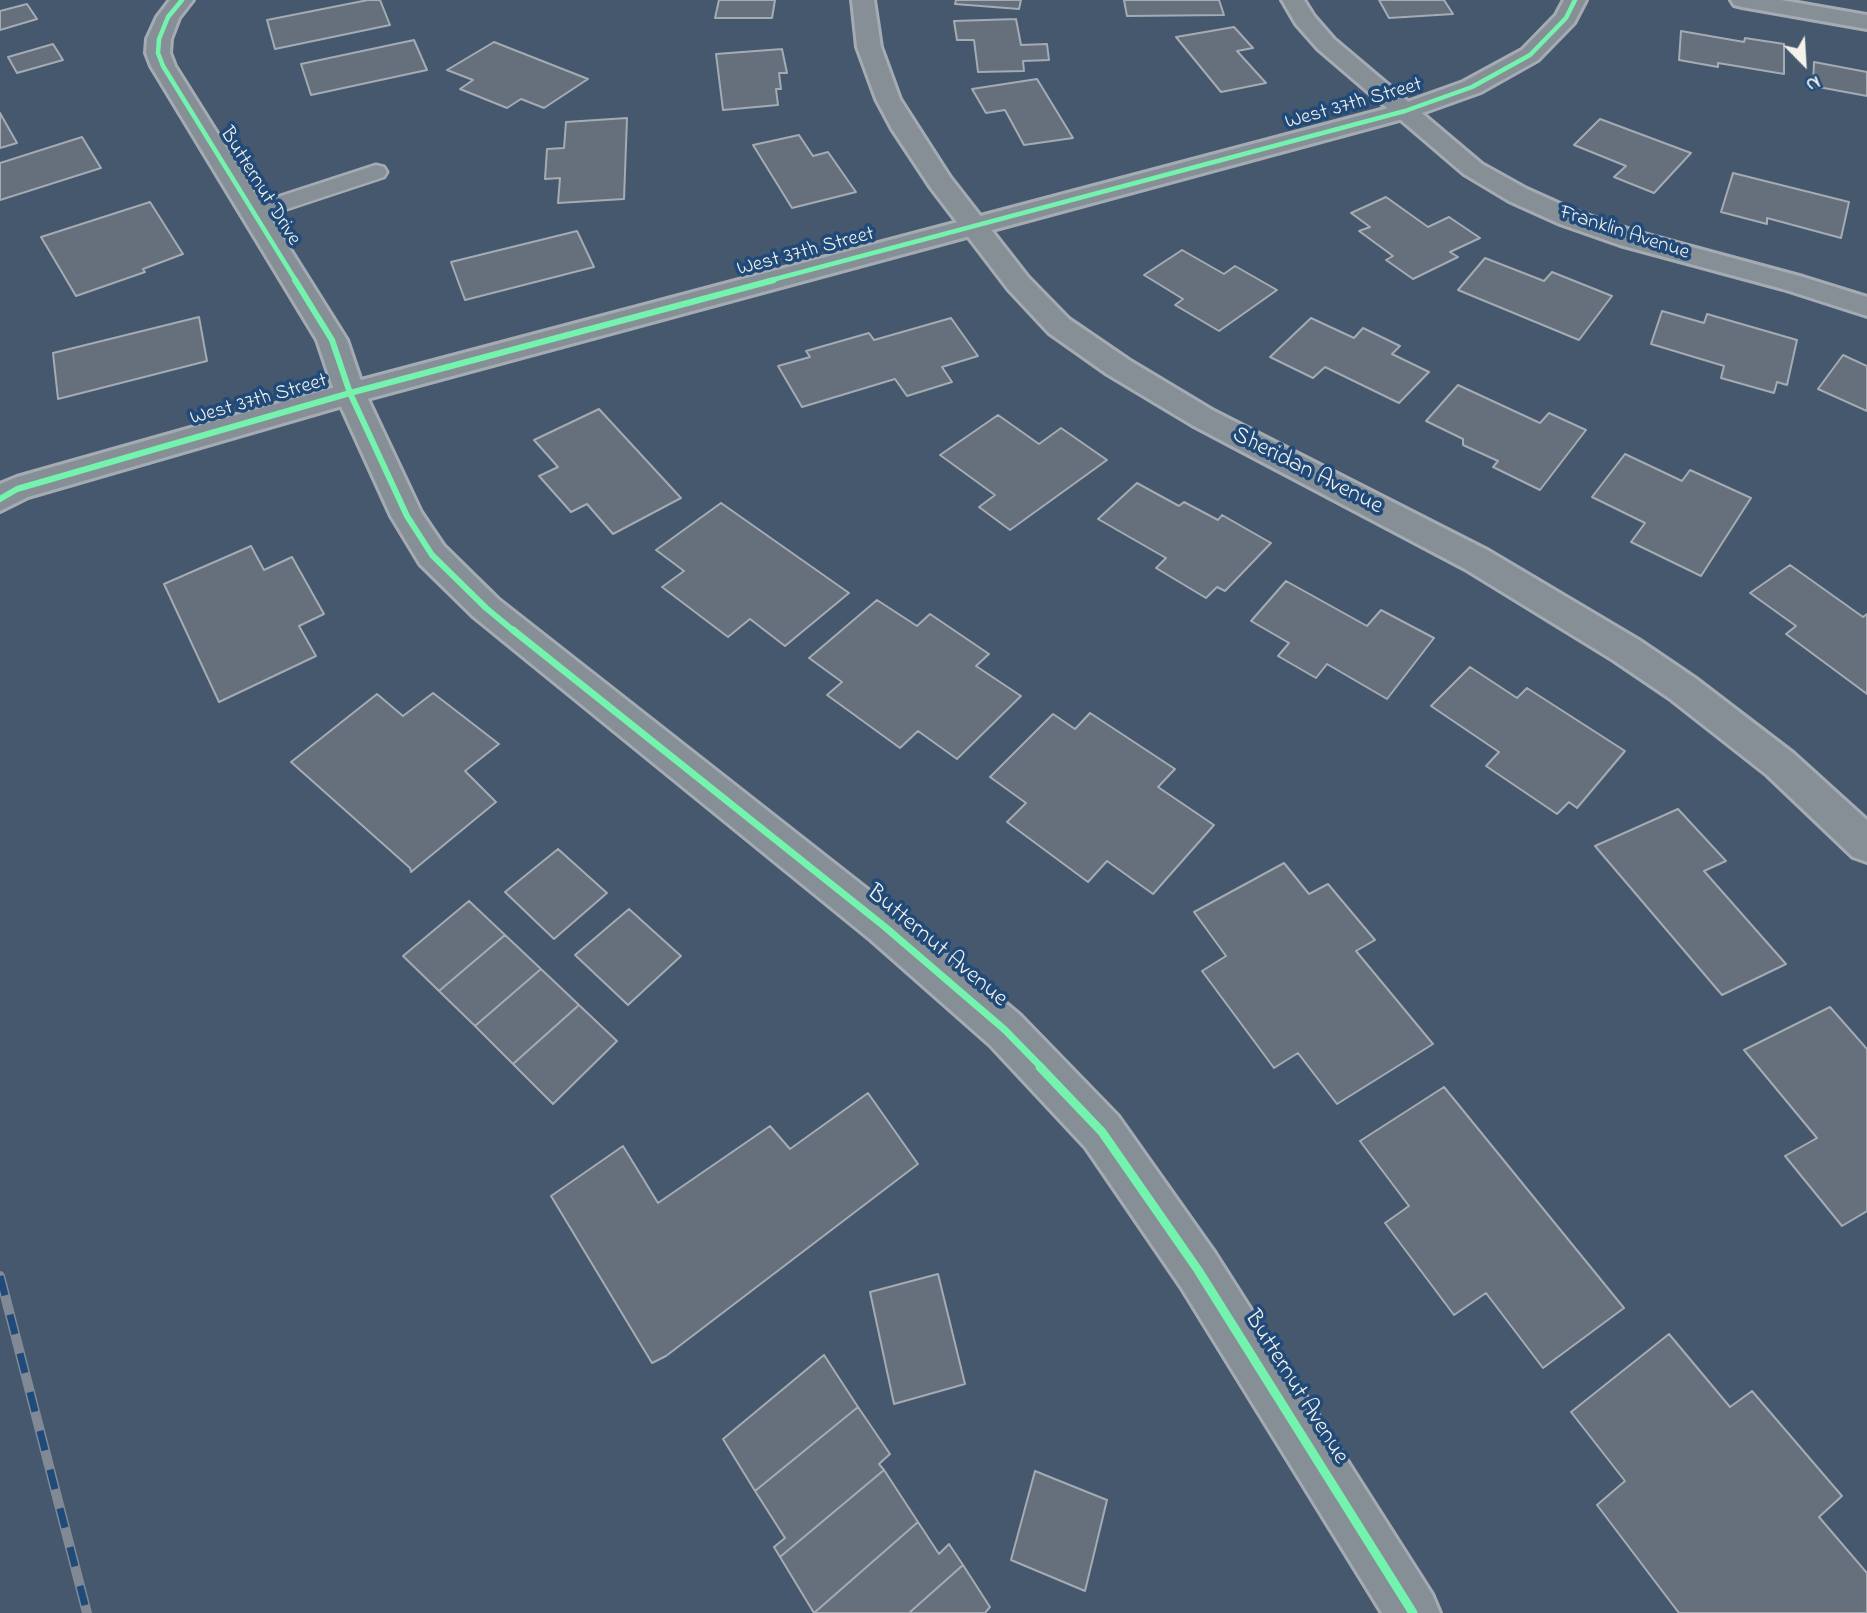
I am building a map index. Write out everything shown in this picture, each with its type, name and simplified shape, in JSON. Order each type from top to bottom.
[{"type":"street","name":"Sheridan Avenue","points":[[863,0],[870,47],[888,99],[905,129],[940,182],[1018,283],[1059,326],[1118,367],[1203,418],[1477,560],[1626,650],[1682,688],[1780,764],[1867,845]]},
{"type":"street","name":"Franklin Avenue","points":[[1293,0],[1304,19],[1326,44],[1473,169],[1518,195],[1569,218],[1630,239],[1793,283],[1867,307]]},
{"type":"street","name":"West 37th Street","points":[[6,492],[350,393],[1405,111],[1472,87],[1530,55],[1566,18],[1575,0]]},
{"type":"street","points":[[1742,0],[1867,22]]},
{"type":"street","name":"Butternut Drive","points":[[177,1],[159,39],[158,53],[163,66],[332,340],[350,393]]},
{"type":"street","name":"Butternut Avenue","points":[[350,393],[407,516],[432,555],[486,608],[935,970],[1005,1030],[1102,1132],[1198,1270],[1413,1613]]},
{"type":"lane","points":[[255,212],[376,172]]},
{"type":"building","points":[[380,0],[390,25],[275,49],[267,20]]},
{"type":"building","points":[[719,0],[775,0],[772,18],[715,18]]},
{"type":"building","points":[[956,0],[1021,0],[1019,9],[955,4]]},
{"type":"building","points":[[1124,0],[1219,0],[1224,15],[1127,16]]},
{"type":"building","points":[[1379,0],[1444,0],[1453,14],[1389,18]]},
{"type":"building","points":[[27,4],[37,19],[0,30],[0,11]]},
{"type":"building","points":[[1016,19],[1021,45],[1047,44],[1049,60],[1023,61],[1024,71],[978,72],[974,40],[957,40],[954,21]]},
{"type":"building","points":[[1234,27],[1253,48],[1237,51],[1266,83],[1221,92],[1176,37]]},
{"type":"building","points":[[1681,31],[1744,42],[1745,38],[1784,44],[1784,74],[1718,63],[1718,67],[1679,60]]},
{"type":"building","points":[[414,40],[427,70],[311,95],[301,64]]},
{"type":"building","points":[[494,42],[588,79],[544,108],[521,99],[507,108],[460,89],[473,80],[447,70]]},
{"type":"building","points":[[53,44],[63,60],[17,73],[8,57]]},
{"type":"building","points":[[782,49],[787,73],[779,73],[781,89],[776,89],[778,105],[723,110],[716,54]]},
{"type":"building","points":[[1814,62],[1867,72],[1867,96],[1813,86]]},
{"type":"building","points":[[1037,79],[1073,138],[1024,145],[1005,110],[986,113],[972,89]]},
{"type":"building","points":[[0,113],[17,143],[0,148]]},
{"type":"building","points":[[627,118],[624,199],[558,203],[560,178],[545,179],[547,149],[564,148],[566,122]]},
{"type":"building","points":[[1600,119],[1691,153],[1654,193],[1614,177],[1626,166],[1574,145]]},
{"type":"building","points":[[799,135],[813,156],[828,152],[856,192],[792,208],[753,145]]},
{"type":"building","points":[[82,137],[101,168],[0,200],[0,163]]},
{"type":"building","points":[[1733,173],[1849,202],[1841,238],[1767,218],[1767,224],[1721,212]]},
{"type":"building","points":[[1386,197],[1428,227],[1449,217],[1480,238],[1450,252],[1458,257],[1413,279],[1386,260],[1393,256],[1359,231],[1370,227],[1351,213]]},
{"type":"building","points":[[150,202],[183,254],[143,269],[145,272],[76,296],[41,237]]},
{"type":"building","points":[[577,231],[594,267],[465,300],[451,262]]},
{"type":"building","points":[[1182,250],[1224,274],[1235,266],[1277,290],[1219,331],[1175,305],[1183,299],[1144,275]]},
{"type":"building","points":[[1485,258],[1544,281],[1552,272],[1612,296],[1579,340],[1458,290]]},
{"type":"building","points":[[1662,311],[1704,323],[1707,314],[1797,340],[1787,385],[1777,382],[1774,393],[1721,378],[1724,366],[1651,344]]},
{"type":"building","points":[[199,317],[207,361],[58,399],[53,353]]},
{"type":"building","points":[[951,318],[978,356],[942,367],[952,382],[907,396],[895,379],[802,407],[778,366],[810,357],[806,351],[869,333],[874,340]]},
{"type":"building","points":[[1311,318],[1354,338],[1363,328],[1400,346],[1392,354],[1429,372],[1399,403],[1325,367],[1313,378],[1270,357]]},
{"type":"building","points":[[1843,355],[1867,366],[1867,411],[1818,389]]},
{"type":"building","points":[[1458,385],[1540,423],[1549,413],[1586,430],[1540,490],[1493,467],[1498,461],[1463,445],[1463,439],[1426,421]]},
{"type":"building","points":[[599,409],[681,498],[613,534],[587,504],[571,512],[539,476],[558,467],[534,440]]},
{"type":"building","points":[[998,415],[1039,444],[1061,428],[1107,460],[1010,530],[979,507],[995,495],[940,455]]},
{"type":"building","points":[[1625,454],[1682,481],[1690,470],[1751,498],[1701,576],[1631,542],[1645,523],[1592,497]]},
{"type":"building","points":[[1137,483],[1179,506],[1184,502],[1218,520],[1222,515],[1271,543],[1225,591],[1217,587],[1206,598],[1156,568],[1166,558],[1098,519]]},
{"type":"building","points":[[721,503],[849,593],[785,646],[750,619],[728,637],[662,587],[684,571],[656,550]]},
{"type":"building","points":[[251,546],[264,570],[292,557],[324,614],[299,626],[316,656],[219,702],[164,584]]},
{"type":"building","points":[[1790,565],[1863,617],[1867,614],[1867,694],[1786,634],[1796,626],[1750,593]]},
{"type":"building","points":[[1286,581],[1367,626],[1381,610],[1434,638],[1387,699],[1327,664],[1316,678],[1278,656],[1289,643],[1251,621]]},
{"type":"building","points":[[877,600],[917,626],[930,614],[989,654],[976,666],[1021,696],[957,759],[918,731],[900,748],[827,695],[842,682],[809,658]]},
{"type":"building","points":[[1470,667],[1517,698],[1527,688],[1625,751],[1577,808],[1569,802],[1557,814],[1486,766],[1499,752],[1431,706]]},
{"type":"building","points":[[433,693],[499,744],[465,771],[496,802],[411,872],[410,868],[291,762],[377,694],[403,716]]},
{"type":"building","points":[[1090,713],[1175,769],[1158,787],[1214,825],[1153,894],[1107,861],[1088,882],[1007,822],[1026,803],[990,777],[1053,714],[1075,729]]},
{"type":"building","points":[[1678,809],[1726,861],[1704,871],[1786,964],[1722,995],[1595,846]]},
{"type":"building","points":[[558,849],[607,893],[554,939],[505,892]]},
{"type":"building","points":[[1284,863],[1309,894],[1328,884],[1375,940],[1356,951],[1433,1044],[1337,1104],[1298,1053],[1274,1068],[1202,971],[1226,956],[1194,912]]},
{"type":"building","points":[[469,901],[505,935],[439,991],[403,956]]},
{"type":"building","points":[[629,909],[681,956],[628,1005],[575,955]]},
{"type":"building","points":[[505,935],[541,969],[475,1026],[439,991]]},
{"type":"building","points":[[541,969],[579,1005],[513,1064],[475,1026]]},
{"type":"building","points":[[579,1005],[617,1041],[553,1104],[513,1064]]},
{"type":"building","points":[[1830,1007],[1867,1049],[1867,1211],[1842,1226],[1785,1156],[1817,1138],[1744,1050]]},
{"type":"building","points":[[1444,1087],[1624,1308],[1543,1368],[1486,1293],[1454,1315],[1385,1223],[1409,1206],[1360,1141]]},
{"type":"building","points":[[868,1093],[918,1164],[666,1356],[652,1363],[551,1196],[623,1146],[658,1203],[770,1126],[790,1149]]},
{"type":"building","points":[[938,1274],[965,1384],[894,1404],[870,1292]]},
{"type":"building","points":[[1669,1334],[1730,1407],[1752,1391],[1842,1496],[1819,1517],[1867,1573],[1867,1613],[1679,1613],[1597,1505],[1625,1481],[1571,1412]]},
{"type":"building","points":[[824,1355],[858,1407],[755,1491],[723,1439]]},
{"type":"building","points":[[858,1407],[890,1454],[879,1464],[884,1470],[780,1557],[774,1547],[785,1538],[755,1491]]},
{"type":"building","points":[[884,1470],[918,1522],[814,1613],[780,1557]]},
{"type":"building","points":[[1035,1471],[1107,1500],[1085,1591],[1011,1560]]},
{"type":"building","points":[[918,1522],[939,1554],[949,1544],[963,1565],[909,1613],[814,1613]]},
{"type":"building","points":[[963,1565],[990,1607],[985,1613],[909,1613]]},
{"type":"railway","points":[[0,1276],[87,1613]]},
{"type":"cycle path","points":[[182,0],[168,17],[159,39],[158,53],[163,66],[332,340],[350,393],[407,516],[432,555],[486,608],[885,927],[1005,1030],[1102,1132],[1198,1270],[1413,1613]]},
{"type":"cycle path","points":[[0,499],[17,489],[350,393],[1405,111],[1472,87],[1530,55],[1566,18],[1575,0]]}]
